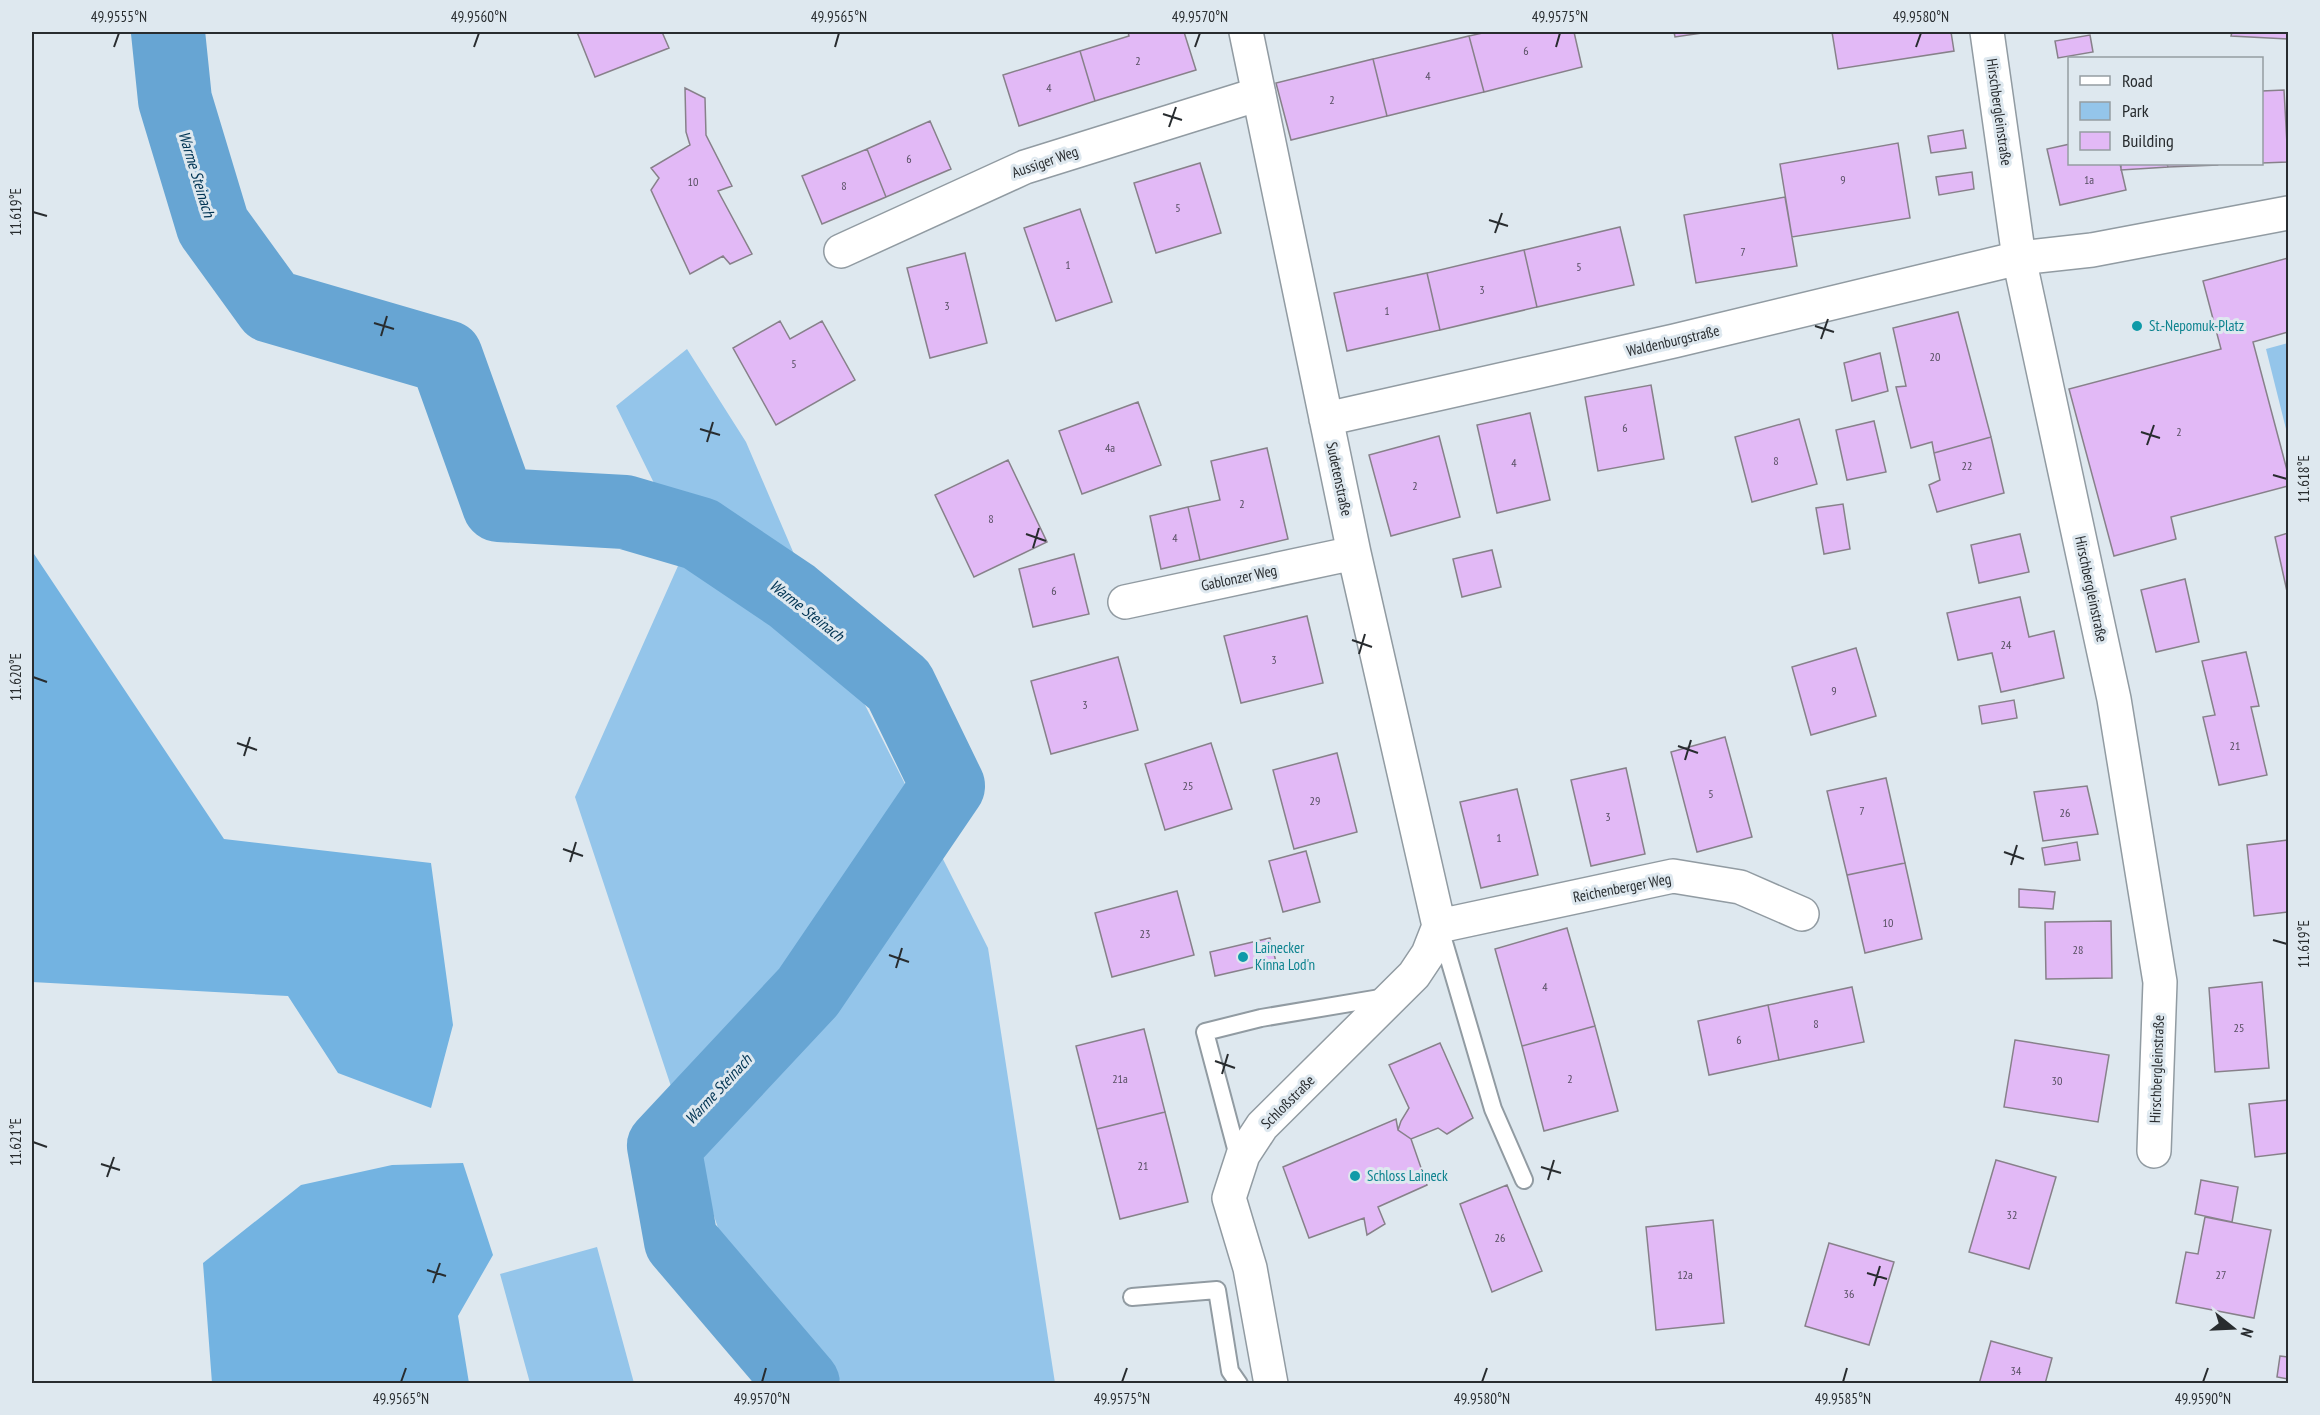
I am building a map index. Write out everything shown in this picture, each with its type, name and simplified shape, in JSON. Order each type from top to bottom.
[{"type":"street","name":"Sudetenstraße","points":[[1246,32],[1354,553],[1439,926]]},
{"type":"street","name":"Hirschbergleinstraße","points":[[1988,32],[2019,258],[2114,699],[2160,982],[2154,1151]]},
{"type":"street","name":"Aussiger Weg","points":[[840,251],[1025,167],[1259,94]]},
{"type":"street","points":[[2019,258],[2092,250],[2289,213]]},
{"type":"street","name":"Waldenburgstraße","points":[[1326,418],[1674,341],[2019,258]]},
{"type":"street","name":"Gablonzer Weg","points":[[1125,603],[1354,553]]},
{"type":"street","name":"Reichenberger Weg","points":[[1439,926],[1673,876],[1740,887],[1802,914]]},
{"type":"street","name":"Schloßstraße","points":[[1271,1383],[1250,1268],[1229,1198],[1240,1163],[1262,1126],[1414,975],[1428,954],[1439,926]]},
{"type":"lane","points":[[1439,926],[1493,1109],[1524,1180]]},
{"type":"lane","points":[[1240,1163],[1205,1032],[1261,1018],[1395,995]]},
{"type":"lane","points":[[1131,1297],[1217,1290],[1230,1371],[1239,1383]]},
{"type":"green space","points":[[2288,343],[2288,437],[2266,349]]},
{"type":"green space","points":[[687,349],[746,442],[824,624],[988,948],[1055,1383],[842,1383],[720,1234],[575,797],[686,548],[616,406]]},
{"type":"green space","points":[[597,1247],[634,1383],[530,1383],[500,1274]]},
{"type":"shaded area","points":[[32,551],[224,839],[431,863],[453,1025],[431,1108],[338,1073],[288,996],[32,982]]},
{"type":"shaded area","points":[[463,1163],[493,1255],[458,1316],[469,1383],[212,1383],[203,1263],[301,1185],[392,1165]]},
{"type":"building","points":[[577,32],[662,32],[669,48],[595,77]]},
{"type":"building","points":[[1128,32],[1184,32],[1196,70],[1095,101],[1080,51],[1129,36]]},
{"type":"building","points":[[1487,32],[1574,32],[1582,67],[1484,92],[1469,36]]},
{"type":"building","points":[[1674,32],[1709,32],[1675,37]]},
{"type":"building","points":[[1832,32],[1951,32],[1954,51],[1838,69]]},
{"type":"building","points":[[2232,32],[2288,32],[2288,39],[2231,36]]},
{"type":"building","points":[[2090,35],[2093,52],[2058,58],[2055,41]]},
{"type":"building","points":[[1469,36],[1484,92],[1387,116],[1373,59]]},
{"type":"building","points":[[1080,51],[1095,101],[1019,126],[1003,75]]},
{"type":"building","points":[[1373,59],[1387,116],[1291,140],[1276,83]]},
{"type":"building","points":[[685,88],[705,98],[706,135],[732,186],[718,191],[752,254],[730,264],[723,256],[690,274],[651,190],[659,178],[651,168],[690,145],[686,132]]},
{"type":"building","points":[[2284,90],[2288,162],[2263,163],[2263,91]]},
{"type":"building","points":[[930,121],[951,169],[886,197],[867,149]]},
{"type":"building","points":[[1963,130],[1966,148],[1931,153],[1928,136]]},
{"type":"building","points":[[1898,143],[1910,218],[1792,237],[1780,164]]},
{"type":"building","points":[[2068,144],[2068,165],[2120,165],[2126,190],[2060,205],[2047,149]]},
{"type":"building","points":[[867,149],[886,197],[822,224],[802,176]]},
{"type":"building","points":[[1200,163],[1221,233],[1156,253],[1134,183]]},
{"type":"building","points":[[2121,165],[2167,165],[2168,167],[2121,170]]},
{"type":"building","points":[[2167,165],[2217,165],[2168,167]]},
{"type":"building","points":[[1972,172],[1974,189],[1939,195],[1936,177]]},
{"type":"building","points":[[1785,197],[1797,266],[1696,283],[1684,215]]},
{"type":"building","points":[[1080,209],[1112,302],[1056,321],[1024,228]]},
{"type":"building","points":[[1620,227],[1634,285],[1537,307],[1524,250]]},
{"type":"building","points":[[1524,250],[1537,307],[1440,330],[1427,273]]},
{"type":"building","points":[[965,253],[987,343],[930,358],[907,268]]},
{"type":"building","points":[[2288,258],[2288,332],[2253,342],[2288,474],[2288,486],[2171,517],[2176,539],[2114,556],[2069,389],[2221,349],[2203,281]]},
{"type":"building","points":[[1427,273],[1440,330],[1347,351],[1334,293]]},
{"type":"building","points":[[1958,312],[1991,437],[1934,453],[1932,442],[1911,448],[1896,387],[1906,386],[1893,328]]},
{"type":"building","points":[[780,321],[790,339],[822,321],[855,380],[776,425],[733,348]]},
{"type":"building","points":[[1880,353],[1888,391],[1852,401],[1844,363]]},
{"type":"building","points":[[1651,385],[1664,459],[1598,471],[1585,397]]},
{"type":"building","points":[[1138,402],[1161,465],[1082,494],[1059,431]]},
{"type":"building","points":[[1530,413],[1550,500],[1497,513],[1477,425]]},
{"type":"building","points":[[1799,419],[1817,484],[1752,502],[1735,437]]},
{"type":"building","points":[[1874,421],[1886,472],[1847,480],[1836,430]]},
{"type":"building","points":[[1439,436],[1460,517],[1391,536],[1369,455]]},
{"type":"building","points":[[1991,437],[2004,493],[1937,512],[1929,485],[1940,480],[1934,453]]},
{"type":"building","points":[[1267,448],[1288,539],[1200,560],[1188,507],[1220,500],[1211,461]]},
{"type":"building","points":[[1008,460],[1047,542],[974,577],[935,495]]},
{"type":"building","points":[[1843,504],[1850,549],[1824,554],[1816,508]]},
{"type":"building","points":[[1188,507],[1200,560],[1161,569],[1150,516]]},
{"type":"building","points":[[2288,533],[2288,596],[2275,537]]},
{"type":"building","points":[[2020,534],[2029,572],[1979,583],[1971,545]]},
{"type":"building","points":[[1492,550],[1501,587],[1462,597],[1453,559]]},
{"type":"building","points":[[1074,554],[1089,614],[1033,627],[1019,569]]},
{"type":"building","points":[[2185,579],[2199,642],[2156,652],[2141,590]]},
{"type":"building","points":[[2020,597],[2029,637],[2054,631],[2064,678],[2001,692],[1992,653],[1958,660],[1947,613]]},
{"type":"building","points":[[1307,616],[1323,683],[1241,703],[1224,636]]},
{"type":"building","points":[[1856,648],[1876,716],[1811,735],[1792,667]]},
{"type":"building","points":[[2246,652],[2259,706],[2251,707],[2267,775],[2219,785],[2203,717],[2215,715],[2202,661]]},
{"type":"building","points":[[1118,657],[1138,730],[1051,754],[1031,681]]},
{"type":"building","points":[[2014,700],[2017,718],[1982,724],[1979,706]]},
{"type":"building","points":[[1725,737],[1752,837],[1697,852],[1671,752]]},
{"type":"building","points":[[1211,743],[1232,809],[1165,830],[1145,764]]},
{"type":"building","points":[[1337,753],[1357,832],[1294,849],[1273,770]]},
{"type":"building","points":[[1626,768],[1645,854],[1591,866],[1571,780]]},
{"type":"building","points":[[1886,778],[1905,863],[1847,875],[1827,791]]},
{"type":"building","points":[[2087,786],[2098,834],[2043,841],[2034,792]]},
{"type":"building","points":[[1517,789],[1538,875],[1481,888],[1460,802]]},
{"type":"building","points":[[2288,840],[2288,912],[2254,916],[2247,845]]},
{"type":"building","points":[[2077,842],[2080,860],[2045,865],[2042,848]]},
{"type":"building","points":[[1306,851],[1320,902],[1283,912],[1269,861]]},
{"type":"building","points":[[1905,863],[1922,939],[1865,953],[1847,875]]},
{"type":"building","points":[[2019,889],[2055,892],[2053,909],[2019,907]]},
{"type":"building","points":[[1177,891],[1194,955],[1112,977],[1095,913]]},
{"type":"building","points":[[2111,921],[2112,978],[2046,979],[2045,922]]},
{"type":"building","points":[[1567,928],[1595,1026],[1522,1046],[1495,949]]},
{"type":"building","name":"Lainecker Kinna Lod'n","points":[[1270,938],[1276,962],[1215,976],[1210,952]]},
{"type":"building","points":[[2262,982],[2269,1068],[2215,1072],[2209,988]]},
{"type":"building","points":[[1852,987],[1864,1042],[1779,1060],[1768,1005]]},
{"type":"building","points":[[1768,1005],[1779,1060],[1709,1075],[1698,1021]]},
{"type":"building","points":[[1595,1026],[1618,1111],[1544,1131],[1522,1046]]},
{"type":"building","points":[[1144,1029],[1165,1112],[1097,1129],[1076,1046]]},
{"type":"building","points":[[2015,1040],[2109,1055],[2098,1122],[2004,1107]]},
{"type":"building","points":[[1440,1043],[1473,1118],[1447,1134],[1438,1128],[1411,1139],[1398,1130],[1409,1108],[1389,1065]]},
{"type":"building","points":[[2288,1100],[2288,1153],[2255,1157],[2249,1104]]},
{"type":"building","points":[[1165,1112],[1188,1202],[1120,1219],[1097,1129]]},
{"type":"building","name":"Schloss Laineck","points":[[1396,1119],[1398,1130],[1411,1139],[1427,1185],[1378,1207],[1385,1224],[1367,1235],[1364,1218],[1309,1238],[1283,1167]]},
{"type":"building","points":[[1996,1160],[2056,1177],[2029,1269],[1969,1252]]},
{"type":"building","points":[[2201,1180],[2238,1187],[2232,1222],[2195,1214]]},
{"type":"building","points":[[1507,1185],[1542,1271],[1492,1292],[1460,1204]]},
{"type":"building","points":[[2205,1217],[2271,1230],[2254,1318],[2176,1303],[2186,1252],[2198,1254]]},
{"type":"building","points":[[1713,1220],[1724,1323],[1656,1330],[1646,1227]]},
{"type":"building","points":[[1829,1243],[1894,1262],[1869,1345],[1805,1326]]},
{"type":"building","points":[[1991,1341],[2052,1358],[2045,1384],[1979,1384]]},
{"type":"building","points":[[2280,1356],[2288,1357],[2288,1379],[2277,1377]]},
{"type":"waterway","name":"Warme Steinach","points":[[168,32],[175,100],[213,226],[271,306],[446,357],[499,505],[625,512],[700,534],[792,596],[899,685],[948,786],[808,992],[664,1146],[681,1241],[803,1384]]},
{"type":"place","name":"St.-Nepomuk-Platz","points":[[2137,326]]},
{"type":"place","name":"Lainecker Kinna Lod'n","points":[[1243,957]]},
{"type":"place","name":"Schloss Laineck","points":[[1355,1176]]}]
